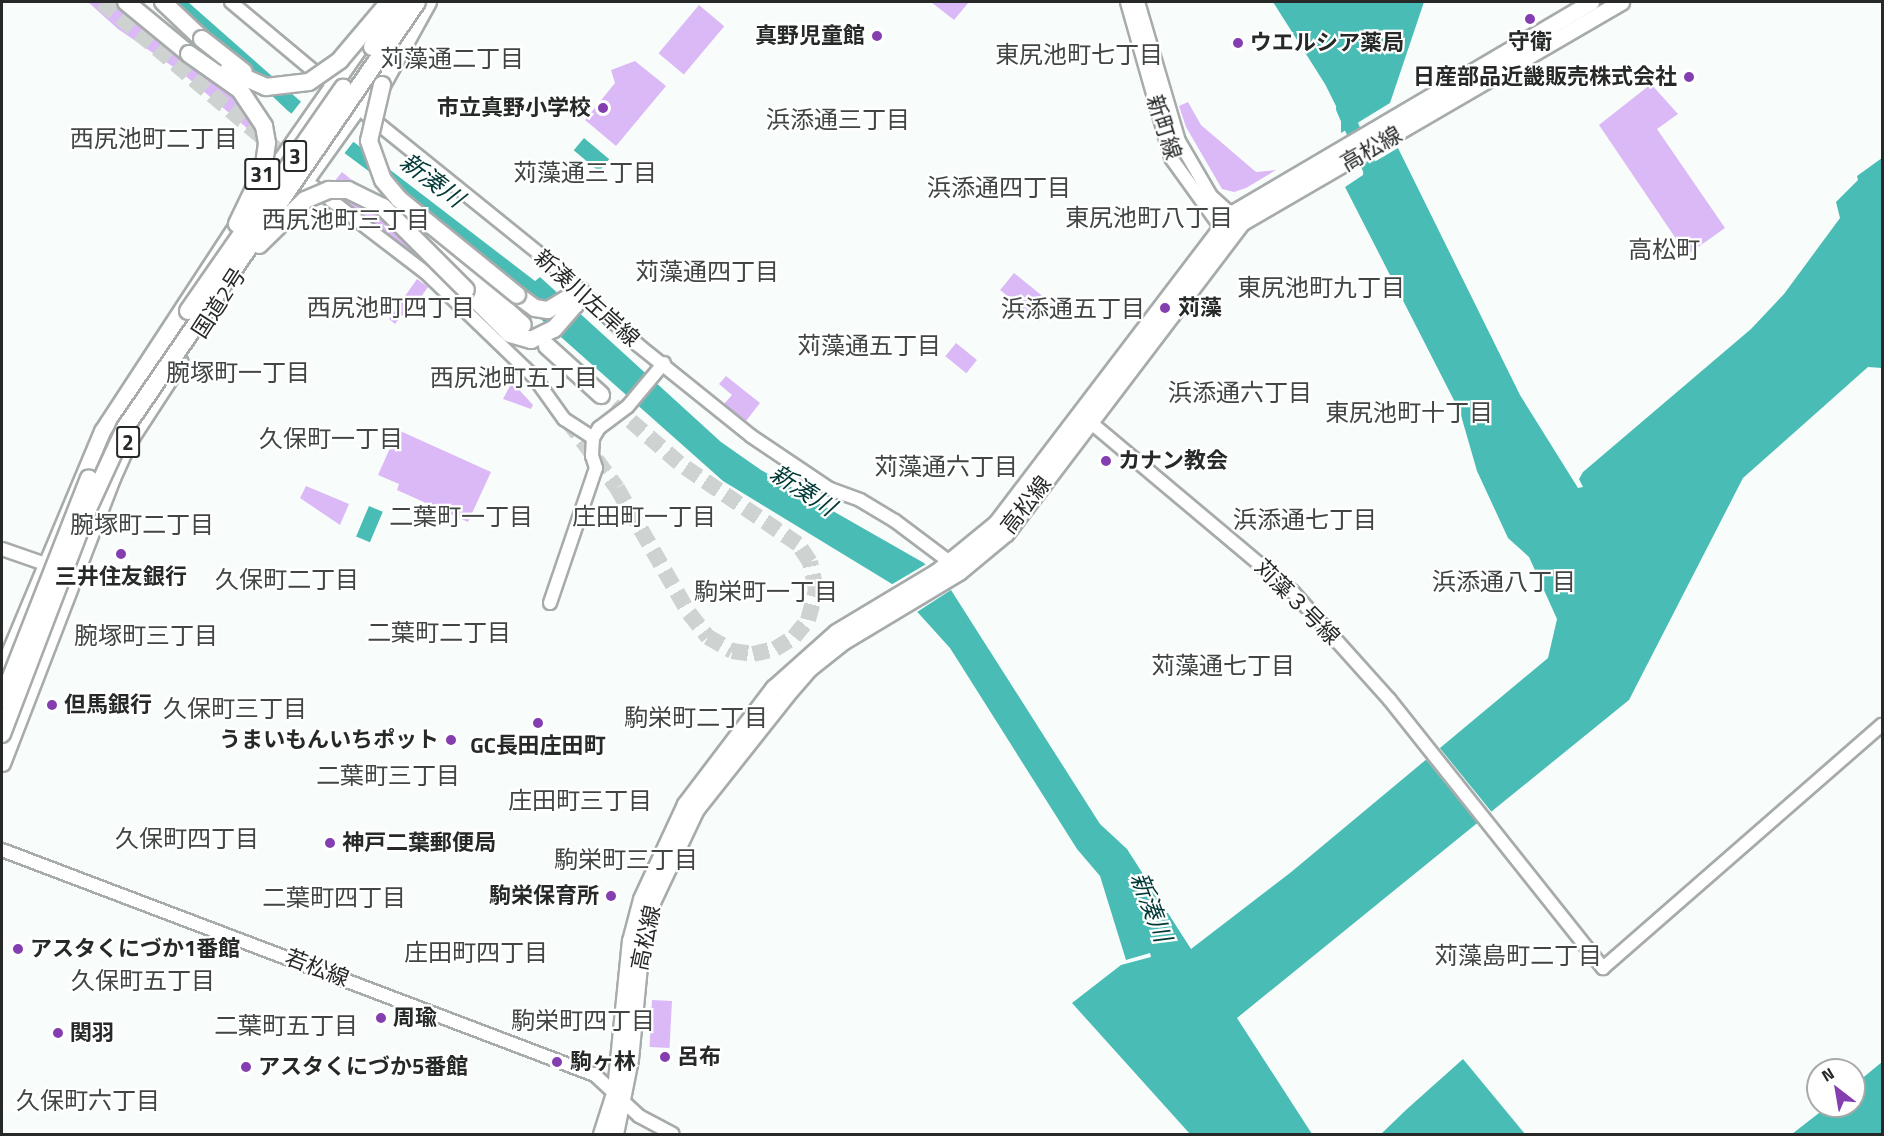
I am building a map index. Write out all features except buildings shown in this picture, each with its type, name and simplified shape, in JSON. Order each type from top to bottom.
[{"type":"highway","name":"31","points":[[126,2],[242,78],[282,88],[317,78],[350,49],[389,2]]},
{"type":"highway","name":"31","points":[[141,2],[195,47],[246,96],[261,118],[267,142],[256,187],[191,317]]},
{"type":"highway","name":"31","points":[[163,2],[195,47]]},
{"type":"highway","name":"3","points":[[2,700],[48,577],[103,447],[403,2]]},
{"type":"highway","name":"3","points":[[2,734],[112,452],[191,317],[417,2]]},
{"type":"highway","points":[[428,2],[364,122],[361,149],[364,166],[379,191],[430,241],[523,324]]},
{"type":"highway","points":[[382,85],[370,123],[369,149],[378,172],[393,193],[536,308],[555,308],[578,295]]},
{"type":"highway","name":"3","points":[[191,317],[278,224],[305,200],[329,190],[356,192],[382,207],[517,338],[547,340]]},
{"type":"highway","points":[[578,295],[547,340],[601,395]]},
{"type":"main road","name":"国道2号","points":[[2,670],[44,564],[102,431],[295,138],[389,2]]},
{"type":"main road","name":"国道2号","points":[[2,763],[128,442],[254,250],[308,181],[428,2]]},
{"type":"main road","name":"高松線","points":[[1391,130],[1591,2]]},
{"type":"main road","name":"高松線","points":[[615,1134],[641,944],[652,902],[696,808],[810,668],[880,611],[940,576],[1006,532],[1089,422],[1236,218],[1262,208],[1391,130],[1620,2]]},
{"type":"main road","name":"高松線","points":[[955,566],[996,523],[1225,233]]},
{"type":"main road","name":"高松線","points":[[601,1134],[620,1095]]},
{"type":"street","name":"新湊川左岸線","points":[[231,2],[329,90],[638,345],[664,363],[770,449],[830,489],[860,500],[895,521],[955,566]]},
{"type":"street","name":"新町線","points":[[1127,2],[1171,158],[1225,233]]},
{"type":"street","name":"新町線","points":[[1138,2],[1179,141],[1211,196],[1236,218]]},
{"type":"street","points":[[279,162],[308,181],[425,272],[534,377],[564,419],[592,438]]},
{"type":"street","points":[[550,603],[596,468],[592,456],[592,438],[598,428],[628,406],[664,363]]},
{"type":"street","name":"苅藻３号線","points":[[1089,422],[1293,592],[1432,753],[1603,968],[1882,725]]},
{"type":"street","points":[[2,549],[76,573]]},
{"type":"street","name":"若松線","points":[[2,850],[595,1075],[620,1095],[639,1116],[673,1134]]},
{"type":"shaded area","points":[[88,2],[121,2],[241,96],[261,140],[182,73],[118,29]]},
{"type":"shaded area","points":[[931,2],[969,2],[954,20]]},
{"type":"shaded area","points":[[699,5],[724,26],[684,74],[659,53]]},
{"type":"shaded area","points":[[635,61],[666,86],[616,146],[585,120],[615,83],[611,70]]},
{"type":"shaded area","points":[[1651,84],[1678,114],[1657,129],[1725,228],[1687,255],[1599,125]]},
{"type":"shaded area","points":[[1188,102],[1201,125],[1256,172],[1276,170],[1246,188],[1234,192],[1222,189],[1186,127],[1179,106]]},
{"type":"shaded area","points":[[342,172],[432,245],[419,261],[329,188]]},
{"type":"shaded area","points":[[1014,273],[1053,304],[1039,322],[1000,290]]},
{"type":"shaded area","points":[[417,279],[428,287],[406,318],[402,315],[395,324],[389,319]]},
{"type":"shaded area","points":[[956,343],[977,360],[966,373],[945,356]]},
{"type":"shaded area","points":[[726,376],[760,403],[746,421],[724,404],[732,395],[719,384]]},
{"type":"shaded area","points":[[512,382],[533,405],[531,409],[503,399]]},
{"type":"shaded area","points":[[398,430],[491,472],[468,522],[397,490],[399,484],[378,475]]},
{"type":"shaded area","points":[[306,486],[349,504],[340,525],[300,498]]},
{"type":"shaded area","points":[[652,1000],[672,1001],[670,1048],[650,1047]]},
{"type":"water","name":"新湊川","points":[[173,2],[188,2],[299,100],[535,281],[540,277],[721,442],[761,470],[924,563],[951,590],[1100,824],[1127,849],[1191,949],[1290,873],[1548,658],[1557,619],[1529,557],[1508,538],[1477,471],[1460,412],[1345,187],[1363,175],[1364,168],[1398,148],[1520,395],[1578,488],[1583,487],[1579,479],[1583,472],[1751,329],[1784,294],[1840,218],[1836,202],[1858,180],[1857,176],[1882,158],[1882,368],[1868,367],[1743,478],[1629,700],[1237,1018],[1312,1134],[1190,1134],[1072,1003],[1121,965],[1151,957],[1150,953],[1126,960],[1100,876],[1077,849],[950,648],[892,584],[723,481],[402,196],[288,111]]},
{"type":"water","points":[[1273,2],[1424,2],[1390,103],[1341,133],[1341,116],[1325,84]]},
{"type":"water","points":[[584,138],[609,159],[599,171],[574,150]]},
{"type":"water","points":[[369,506],[383,512],[370,542],[356,536]]},
{"type":"water","points":[[1463,1059],[1525,1134],[1381,1134],[1407,1109]]},
{"type":"water","points":[[1882,1062],[1882,1134],[1792,1134],[1813,1118],[1866,1118],[1866,1075]]},
{"type":"pier","points":[[303,99],[355,140],[342,156],[290,116]]},
{"type":"pier","points":[[928,563],[951,590],[917,612],[889,586]]},
{"type":"pier","points":[[1439,747],[1491,812],[1477,823],[1425,758]]},
{"type":"waterway","points":[[1343,108],[1377,185]]},
{"type":"tunnel","points":[[102,2],[294,164]]},
{"type":"tunnel","points":[[568,421],[617,488],[689,613],[708,637],[732,651],[753,654],[775,649],[794,637],[808,620],[816,590],[810,562],[798,544],[679,463],[601,395]]},
{"type":"place","name":"守衛","points":[[1530,19]]},
{"type":"place","name":"真野児童館","points":[[877,36]]},
{"type":"place","name":"ウエルシア薬局","points":[[1238,43]]},
{"type":"place","name":"日産部品近畿販売株式会社","points":[[1689,77]]},
{"type":"place","name":"市立真野小学校","points":[[603,108]]},
{"type":"place","name":"苅藻","points":[[1165,308]]},
{"type":"place","name":"カナン教会","points":[[1106,461]]},
{"type":"place","name":"三井住友銀行","points":[[121,554]]},
{"type":"place","name":"但馬銀行","points":[[52,705]]},
{"type":"place","name":"GC長田庄田町","points":[[538,723]]},
{"type":"place","name":"うまいもんいちポット","points":[[451,740]]},
{"type":"place","name":"神戸二葉郵便局","points":[[330,843]]},
{"type":"place","name":"駒栄保育所","points":[[611,896]]},
{"type":"place","name":"アスタくにづか1番館","points":[[18,949]]},
{"type":"place","name":"周瑜","points":[[381,1018]]},
{"type":"place","name":"関羽","points":[[58,1033]]},
{"type":"place","name":"呂布","points":[[665,1057]]},
{"type":"place","name":"駒ヶ林","points":[[557,1062]]},
{"type":"place","name":"アスタくにづか5番館","points":[[246,1067]]},
{"type":"district","name":"東尻池町七丁目","points":[[1079,55]]},
{"type":"district","name":"苅藻通二丁目","points":[[452,59]]},
{"type":"district","name":"浜添通三丁目","points":[[838,120]]},
{"type":"district","name":"西尻池町二丁目","points":[[154,139]]},
{"type":"district","name":"苅藻通三丁目","points":[[585,173]]},
{"type":"district","name":"浜添通四丁目","points":[[999,188]]},
{"type":"district","name":"東尻池町八丁目","points":[[1149,218]]},
{"type":"district","name":"西尻池町三丁目","points":[[346,220]]},
{"type":"district","name":"高松町","points":[[1664,250]]},
{"type":"district","name":"苅藻通四丁目","points":[[707,272]]},
{"type":"district","name":"東尻池町九丁目","points":[[1321,288]]},
{"type":"district","name":"西尻池町四丁目","points":[[391,308]]},
{"type":"district","name":"浜添通五丁目","points":[[1073,309]]},
{"type":"district","name":"苅藻通五丁目","points":[[869,346]]},
{"type":"district","name":"腕塚町一丁目","points":[[238,373]]},
{"type":"district","name":"西尻池町五丁目","points":[[514,378]]},
{"type":"district","name":"浜添通六丁目","points":[[1240,393]]},
{"type":"district","name":"東尻池町十丁目","points":[[1409,413]]},
{"type":"district","name":"久保町一丁目","points":[[331,439]]},
{"type":"district","name":"苅藻通六丁目","points":[[946,467]]},
{"type":"district","name":"二葉町一丁目","points":[[461,517]]},
{"type":"district","name":"庄田町一丁目","points":[[644,517]]},
{"type":"district","name":"浜添通七丁目","points":[[1305,520]]},
{"type":"district","name":"腕塚町二丁目","points":[[142,525]]},
{"type":"district","name":"久保町二丁目","points":[[287,580]]},
{"type":"district","name":"浜添通八丁目","points":[[1504,582]]},
{"type":"district","name":"駒栄町一丁目","points":[[766,592]]},
{"type":"district","name":"二葉町二丁目","points":[[439,633]]},
{"type":"district","name":"腕塚町三丁目","points":[[146,636]]},
{"type":"district","name":"苅藻通七丁目","points":[[1223,666]]},
{"type":"district","name":"久保町三丁目","points":[[235,709]]},
{"type":"district","name":"駒栄町二丁目","points":[[696,718]]},
{"type":"district","name":"二葉町三丁目","points":[[388,776]]},
{"type":"district","name":"庄田町三丁目","points":[[580,801]]},
{"type":"district","name":"久保町四丁目","points":[[187,839]]},
{"type":"district","name":"駒栄町三丁目","points":[[626,860]]},
{"type":"district","name":"二葉町四丁目","points":[[334,898]]},
{"type":"district","name":"庄田町四丁目","points":[[476,953]]},
{"type":"district","name":"苅藻島町二丁目","points":[[1518,956]]},
{"type":"district","name":"久保町五丁目","points":[[143,981]]},
{"type":"district","name":"駒栄町四丁目","points":[[583,1021]]},
{"type":"district","name":"二葉町五丁目","points":[[286,1026]]},
{"type":"district","name":"久保町六丁目","points":[[88,1101]]}]
